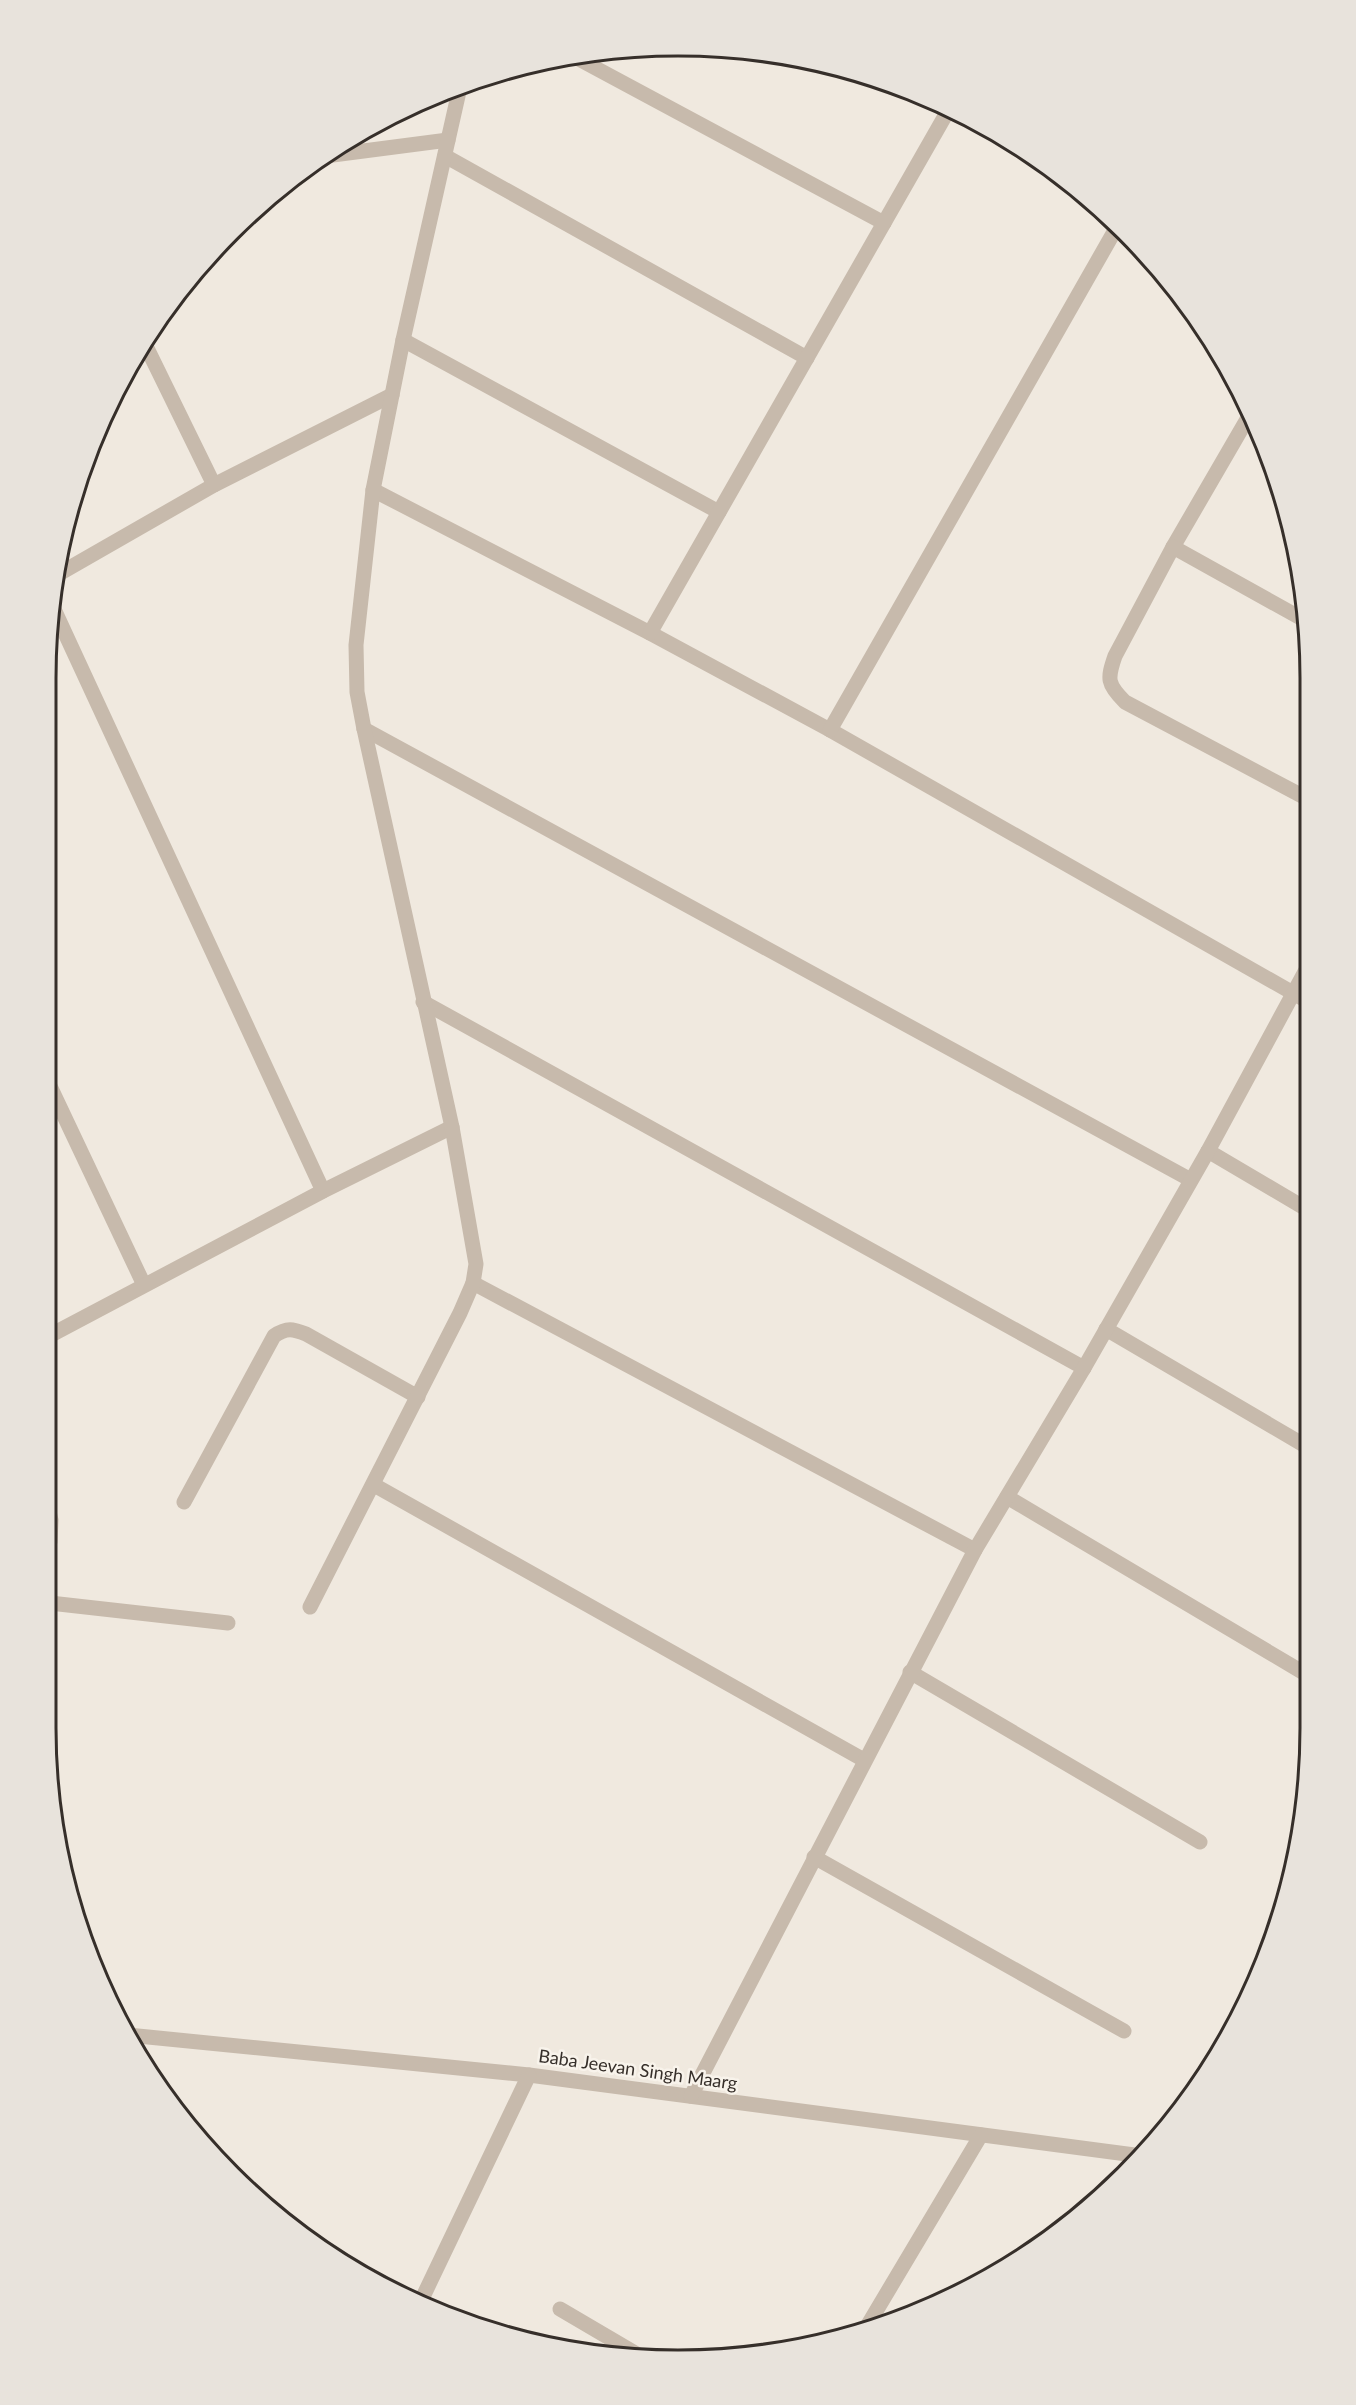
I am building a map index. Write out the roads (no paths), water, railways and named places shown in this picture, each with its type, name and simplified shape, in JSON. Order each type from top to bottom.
[{"type":"street","points":[[586,63],[884,223]]},
{"type":"street","points":[[310,1607],[418,1397],[473,1283],[476,1264],[452,1127],[364,729],[357,692],[356,645],[373,490],[403,340],[458,96]]},
{"type":"street","points":[[650,633],[945,116]]},
{"type":"street","points":[[342,154],[448,140]]},
{"type":"street","points":[[445,156],[807,358]]},
{"type":"street","points":[[830,730],[1113,233]]},
{"type":"street","points":[[403,340],[719,512]]},
{"type":"street","points":[[148,351],[214,485]]},
{"type":"street","points":[[65,570],[214,485],[392,395]]},
{"type":"street","points":[[1245,423],[1173,547],[1116,656],[1109,673],[1111,688],[1125,702],[1300,795]]},
{"type":"street","points":[[373,490],[650,633],[830,730],[1300,997],[975,1550],[691,2096]]},
{"type":"street","points":[[1173,547],[1297,616]]},
{"type":"street","points":[[59,620],[323,1191]]},
{"type":"street","points":[[364,729],[1191,1180]]},
{"type":"street","points":[[423,1002],[1084,1368]]},
{"type":"street","points":[[56,1099],[144,1286]]},
{"type":"street","points":[[56,1332],[323,1191],[452,1127]]},
{"type":"street","points":[[1208,1151],[1300,1204]]},
{"type":"street","points":[[473,1283],[975,1550]]},
{"type":"street","points":[[184,1502],[274,1336],[283,1330],[292,1329],[306,1334],[418,1397]]},
{"type":"street","points":[[1106,1329],[1300,1443]]},
{"type":"street","points":[[374,1485],[864,1760]]},
{"type":"street","points":[[1007,1497],[1300,1671]]},
{"type":"street","points":[[56,1604],[228,1623]]},
{"type":"street","points":[[910,1672],[1200,1842]]},
{"type":"street","points":[[814,1857],[1124,2031]]},
{"type":"street","name":"Baba Jeevan Singh Maarg","points":[[138,2036],[530,2075],[1130,2154]]},
{"type":"street","points":[[424,2295],[530,2075]]},
{"type":"street","points":[[872,2318],[981,2135]]},
{"type":"street","points":[[560,2309],[624,2347]]}]
